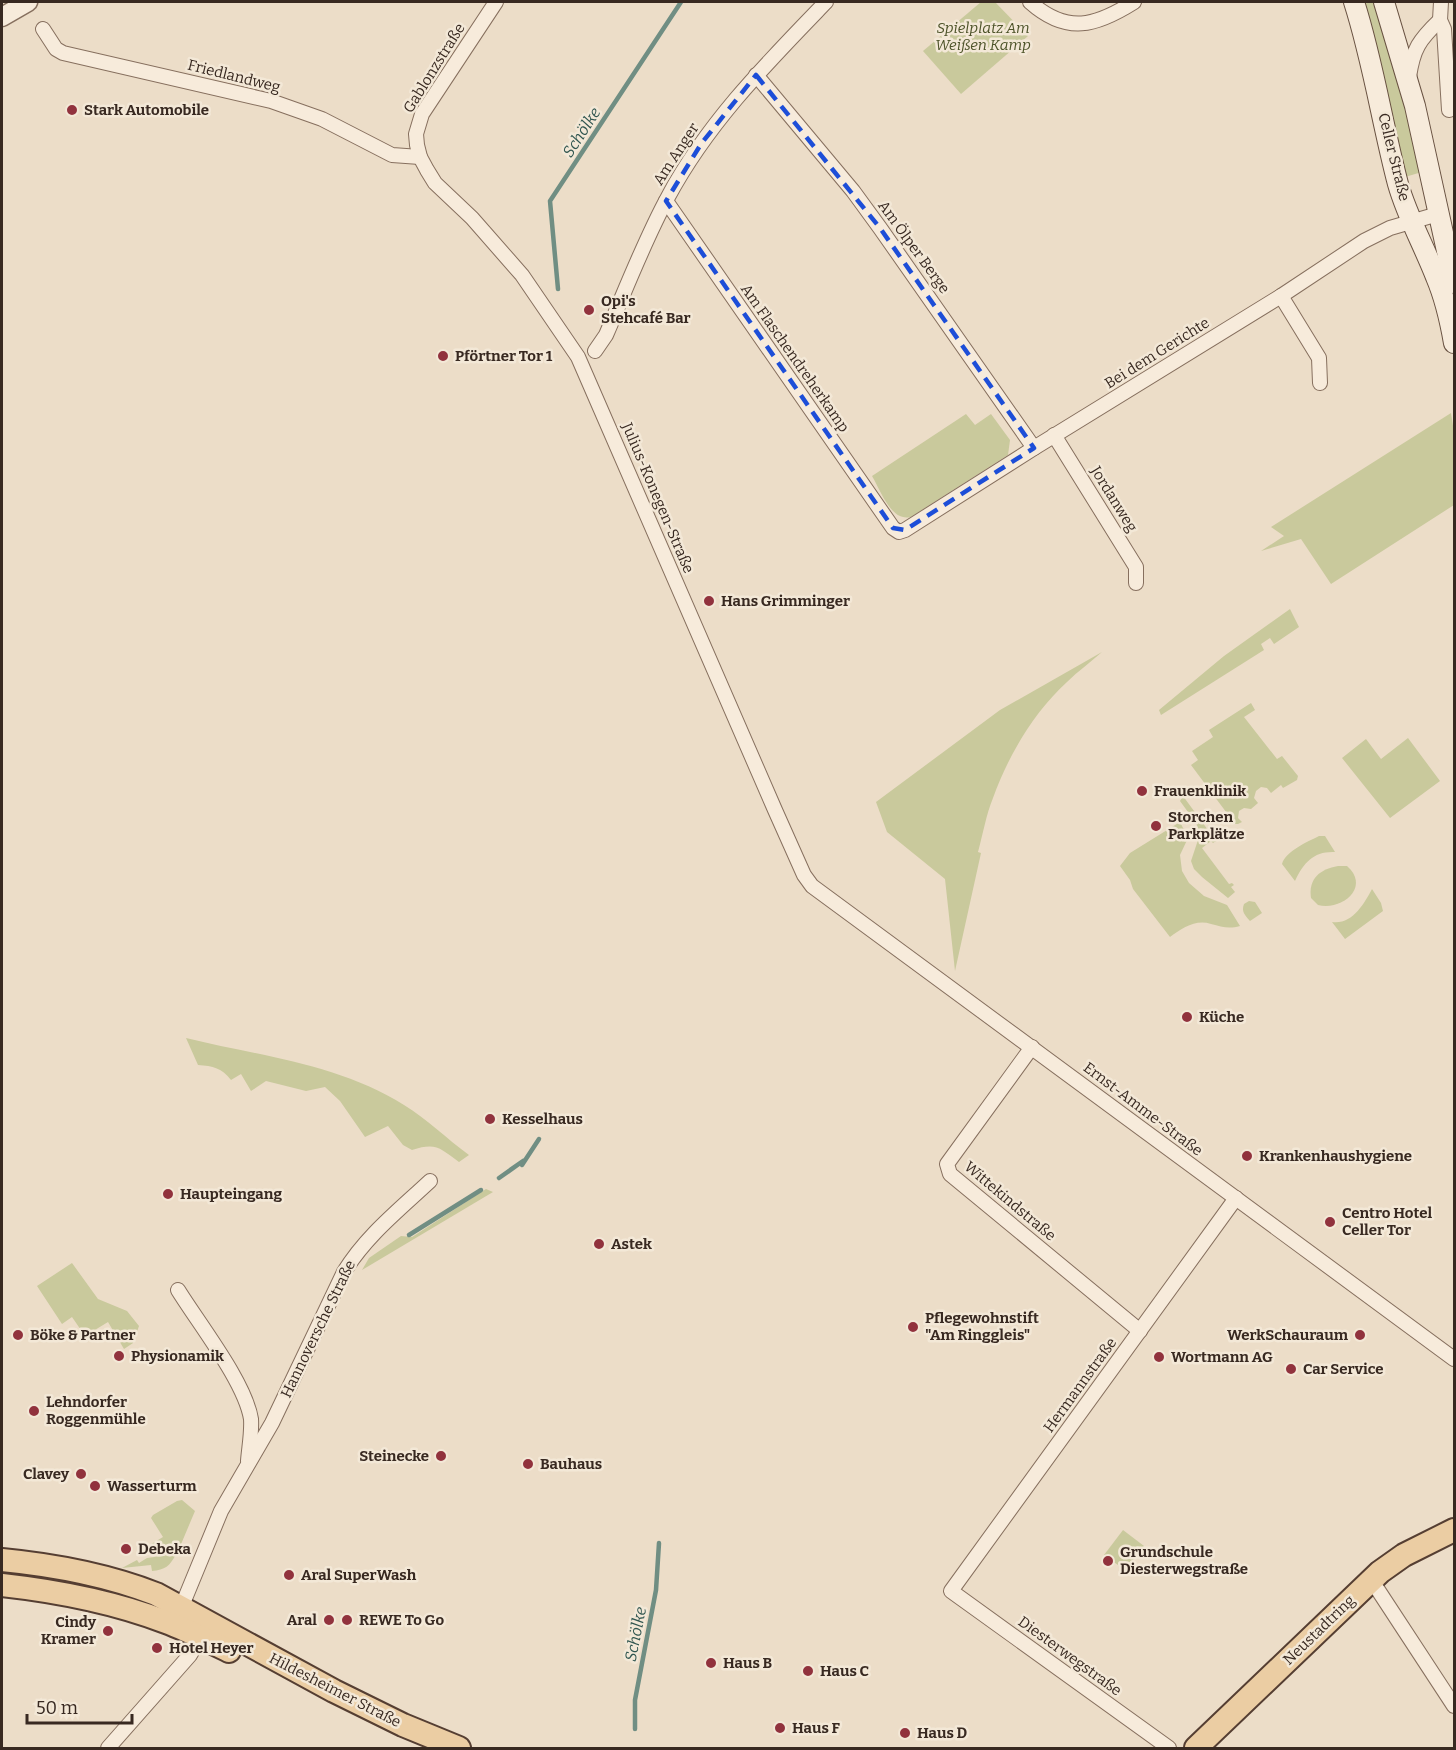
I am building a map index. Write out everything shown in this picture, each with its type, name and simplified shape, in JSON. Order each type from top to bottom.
[{"type":"main road","name":"Celler Straße","points":[[1354,2],[1378,88],[1398,184],[1436,277],[1455,343]]},
{"type":"main road","name":"Celler Straße","points":[[1384,2],[1408,82],[1455,283]]},
{"type":"main road","name":"Neustadtring","points":[[1196,1749],[1380,1572],[1404,1555],[1455,1530]]},
{"type":"main road","name":"Neustadtring","points":[[1215,1749],[1378,1590],[1414,1564],[1455,1544]]},
{"type":"main road","points":[[2,1560],[51,1566],[129,1584],[156,1594],[178,1616]]},
{"type":"main road","points":[[2,1585],[62,1594],[140,1614],[178,1616]]},
{"type":"main road","name":"Hildesheimer Straße","points":[[178,1616],[403,1725],[459,1749]]},
{"type":"main road","name":"Hildesheimer Straße","points":[[205,1630],[360,1718],[425,1749]]},
{"type":"street","points":[[7,14],[28,2]]},
{"type":"street","name":"Gablonzstraße","points":[[420,157],[416,134],[422,114],[496,2]]},
{"type":"street","name":"Am Anger","points":[[595,351],[606,335],[666,201],[701,144],[756,75],[826,2]]},
{"type":"street","points":[[1030,2],[1040,11],[1060,20],[1083,24],[1111,16],[1134,2]]},
{"type":"street","points":[[1441,2],[1440,20],[1444,30],[1449,110]]},
{"type":"street","name":"Celler Straße","points":[[1408,82],[1412,57],[1424,35],[1440,20]]},
{"type":"street","name":"Friedlandweg","points":[[43,29],[56,49],[67,55],[271,101],[322,119],[392,155],[420,157]]},
{"type":"street","name":"Am Ölper Berge","points":[[756,75],[873,218],[1034,448]]},
{"type":"street","name":"Julius-Konegen-Straße","points":[[420,157],[435,183],[472,218],[522,275],[578,357],[780,821],[804,875],[812,886]]},
{"type":"street","name":"Am Flaschendreherkamp","points":[[666,201],[893,528],[899,532]]},
{"type":"street","name":"Bei dem Gerichte","points":[[899,532],[1281,296],[1364,241],[1411,220],[1438,214]]},
{"type":"street","points":[[1281,296],[1319,358],[1320,383]]},
{"type":"street","name":"Jordanweg","points":[[1054,435],[1136,567],[1136,583]]},
{"type":"street","name":"Ernst-Amme-Straße","points":[[812,886],[1455,1359]]},
{"type":"street","name":"Wittekindstraße","points":[[1032,1047],[951,1158],[947,1168],[950,1174],[1140,1331]]},
{"type":"street","name":"Hannoversche Straße","points":[[178,1616],[221,1511],[272,1423],[344,1272],[353,1257],[381,1227],[430,1181]]},
{"type":"street","name":"Hermannstraße","points":[[951,1591],[1236,1198]]},
{"type":"street","name":"Hannoversche Straße","points":[[178,1290],[236,1380],[246,1402],[251,1421],[247,1463]]},
{"type":"street","points":[[1378,1590],[1455,1706]]},
{"type":"street","name":"Diesterwegstraße","points":[[951,1591],[1169,1749]]},
{"type":"street","points":[[108,1749],[190,1655],[205,1630]]},
{"type":"highlighted area","points":[[756,75],[880,228],[1034,448],[905,530],[893,528],[666,201],[701,144]]},
{"type":"green space","name":"Spielplatz Am Weißen Kamp","points":[[981,2],[995,2],[1028,36],[961,94],[923,51]]},
{"type":"green space","points":[[1361,2],[1375,2],[1422,172],[1405,177]]},
{"type":"green space","points":[[1451,413],[1454,432],[1454,505],[1331,584],[1301,539],[1261,551],[1284,536],[1271,527]]},
{"type":"green space","points":[[966,414],[975,425],[991,414],[1010,440],[1008,455],[911,517],[898,515],[887,504],[872,476]]},
{"type":"green space","points":[[1290,609],[1299,627],[1274,644],[1270,638],[1261,644],[1264,650],[1161,715],[1159,710],[1224,656]]},
{"type":"green space","points":[[1102,652],[1071,678],[1044,707],[1023,736],[1006,766],[991,804],[978,852],[981,853],[955,971],[945,879],[887,832],[876,802],[1000,710]]},
{"type":"green space","points":[[1251,703],[1255,710],[1244,717],[1277,759],[1282,756],[1298,776],[1297,780],[1283,788],[1281,785],[1271,793],[1267,788],[1261,787],[1256,791],[1254,798],[1258,803],[1251,809],[1244,808],[1239,811],[1238,818],[1242,822],[1235,824],[1191,765],[1198,760],[1192,751],[1213,737],[1209,730]]},
{"type":"green space","points":[[1408,738],[1440,781],[1390,818],[1342,758],[1366,739],[1381,759]]},
{"type":"green space","points":[[1183,796],[1216,841],[1213,843],[1211,841],[1202,848],[1229,884],[1234,885],[1231,887],[1235,892],[1228,898],[1194,869],[1191,861],[1200,834],[1196,823],[1180,801]]},
{"type":"green space","points":[[1180,822],[1188,838],[1180,855],[1182,871],[1189,883],[1204,896],[1227,905],[1240,926],[1225,927],[1200,923],[1184,928],[1170,937],[1133,889],[1130,880],[1120,866],[1130,853]]},
{"type":"green space","points":[[1319,836],[1325,836],[1335,852],[1321,853],[1310,859],[1295,881],[1282,864],[1284,859],[1297,847]]},
{"type":"green space","points":[[1338,866],[1347,866],[1354,874],[1355,889],[1344,901],[1327,906],[1318,905],[1311,898],[1313,880],[1321,872]]},
{"type":"green space","points":[[1372,889],[1383,911],[1345,939],[1332,922],[1351,917],[1361,907]]},
{"type":"green space","points":[[1249,901],[1255,902],[1262,913],[1250,921],[1243,909],[1244,904]]},
{"type":"green space","points":[[186,1038],[298,1063],[353,1080],[404,1105],[469,1155],[459,1162],[437,1148],[412,1150],[403,1145],[388,1126],[365,1137],[340,1101],[325,1087],[306,1091],[266,1081],[251,1091],[241,1074],[231,1080],[217,1068],[198,1065]]},
{"type":"green space","points":[[486,1189],[493,1192],[362,1270],[369,1258],[401,1236],[412,1237]]},
{"type":"green space","points":[[72,1263],[98,1299],[127,1311],[139,1326],[133,1343],[124,1349],[108,1322],[85,1336],[72,1317],[62,1324],[37,1286]]},
{"type":"green space","points":[[182,1500],[195,1511],[179,1549],[146,1554],[143,1549],[163,1537],[151,1518],[153,1515]]},
{"type":"green space","points":[[1123,1530],[1144,1546],[1125,1570],[1104,1555]]},
{"type":"green space","points":[[176,1554],[169,1564],[160,1570],[152,1571],[151,1565],[122,1568],[137,1560],[139,1563],[147,1558]]},
{"type":"waterway","name":"Schölke","points":[[558,289],[550,201],[681,2]]},
{"type":"waterway","name":"Schölke","points":[[522,1165],[539,1139]]},
{"type":"waterway","points":[[499,1178],[523,1161]]},
{"type":"waterway","points":[[409,1235],[481,1190]]},
{"type":"waterway","name":"Schölke","points":[[635,1729],[635,1700],[656,1590],[659,1543]]},
{"type":"place","name":"Stark Automobile","points":[[72,110]]},
{"type":"place","name":"Opi's Stehcafé Bar","points":[[589,310]]},
{"type":"place","name":"Pförtner Tor 1","points":[[443,356]]},
{"type":"place","name":"Hans Grimminger","points":[[709,601]]},
{"type":"place","name":"Frauenklinik","points":[[1142,791]]},
{"type":"place","name":"Storchen Parkplätze","points":[[1156,826]]},
{"type":"place","name":"Küche","points":[[1187,1017]]},
{"type":"place","name":"Kesselhaus","points":[[490,1119]]},
{"type":"place","name":"Krankenhaushygiene","points":[[1247,1156]]},
{"type":"place","name":"Haupteingang","points":[[168,1194]]},
{"type":"place","name":"Centro Hotel Celler Tor","points":[[1330,1222]]},
{"type":"place","name":"Astek","points":[[599,1244]]},
{"type":"place","name":"Pflegewohnstift \"Am Ringgleis\"","points":[[913,1327]]},
{"type":"place","name":"Böke & Partner","points":[[18,1335]]},
{"type":"place","name":"WerkSchauraum","points":[[1360,1335]]},
{"type":"place","name":"Physionamik","points":[[119,1356]]},
{"type":"place","name":"Wortmann AG","points":[[1159,1357]]},
{"type":"place","name":"Car Service","points":[[1291,1369]]},
{"type":"place","name":"Lehndorfer Roggenmühle","points":[[34,1411]]},
{"type":"place","name":"Steinecke","points":[[441,1456]]},
{"type":"place","name":"Bauhaus","points":[[528,1464]]},
{"type":"place","name":"Clavey","points":[[81,1474]]},
{"type":"place","name":"Wasserturm","points":[[95,1486]]},
{"type":"place","name":"Debeka","points":[[126,1549]]},
{"type":"place","name":"Grundschule Diesterwegstraße","points":[[1108,1561]]},
{"type":"place","name":"Aral SuperWash","points":[[289,1575]]},
{"type":"place","name":"Aral","points":[[329,1620]]},
{"type":"place","name":"REWE To Go","points":[[347,1620]]},
{"type":"place","name":"Cindy Kramer","points":[[108,1631]]},
{"type":"place","name":"Hotel Heyer","points":[[157,1648]]},
{"type":"place","name":"Haus B","points":[[711,1663]]},
{"type":"place","name":"Haus C","points":[[808,1671]]},
{"type":"place","name":"Haus F","points":[[780,1728]]},
{"type":"place","name":"Haus D","points":[[905,1733]]}]
